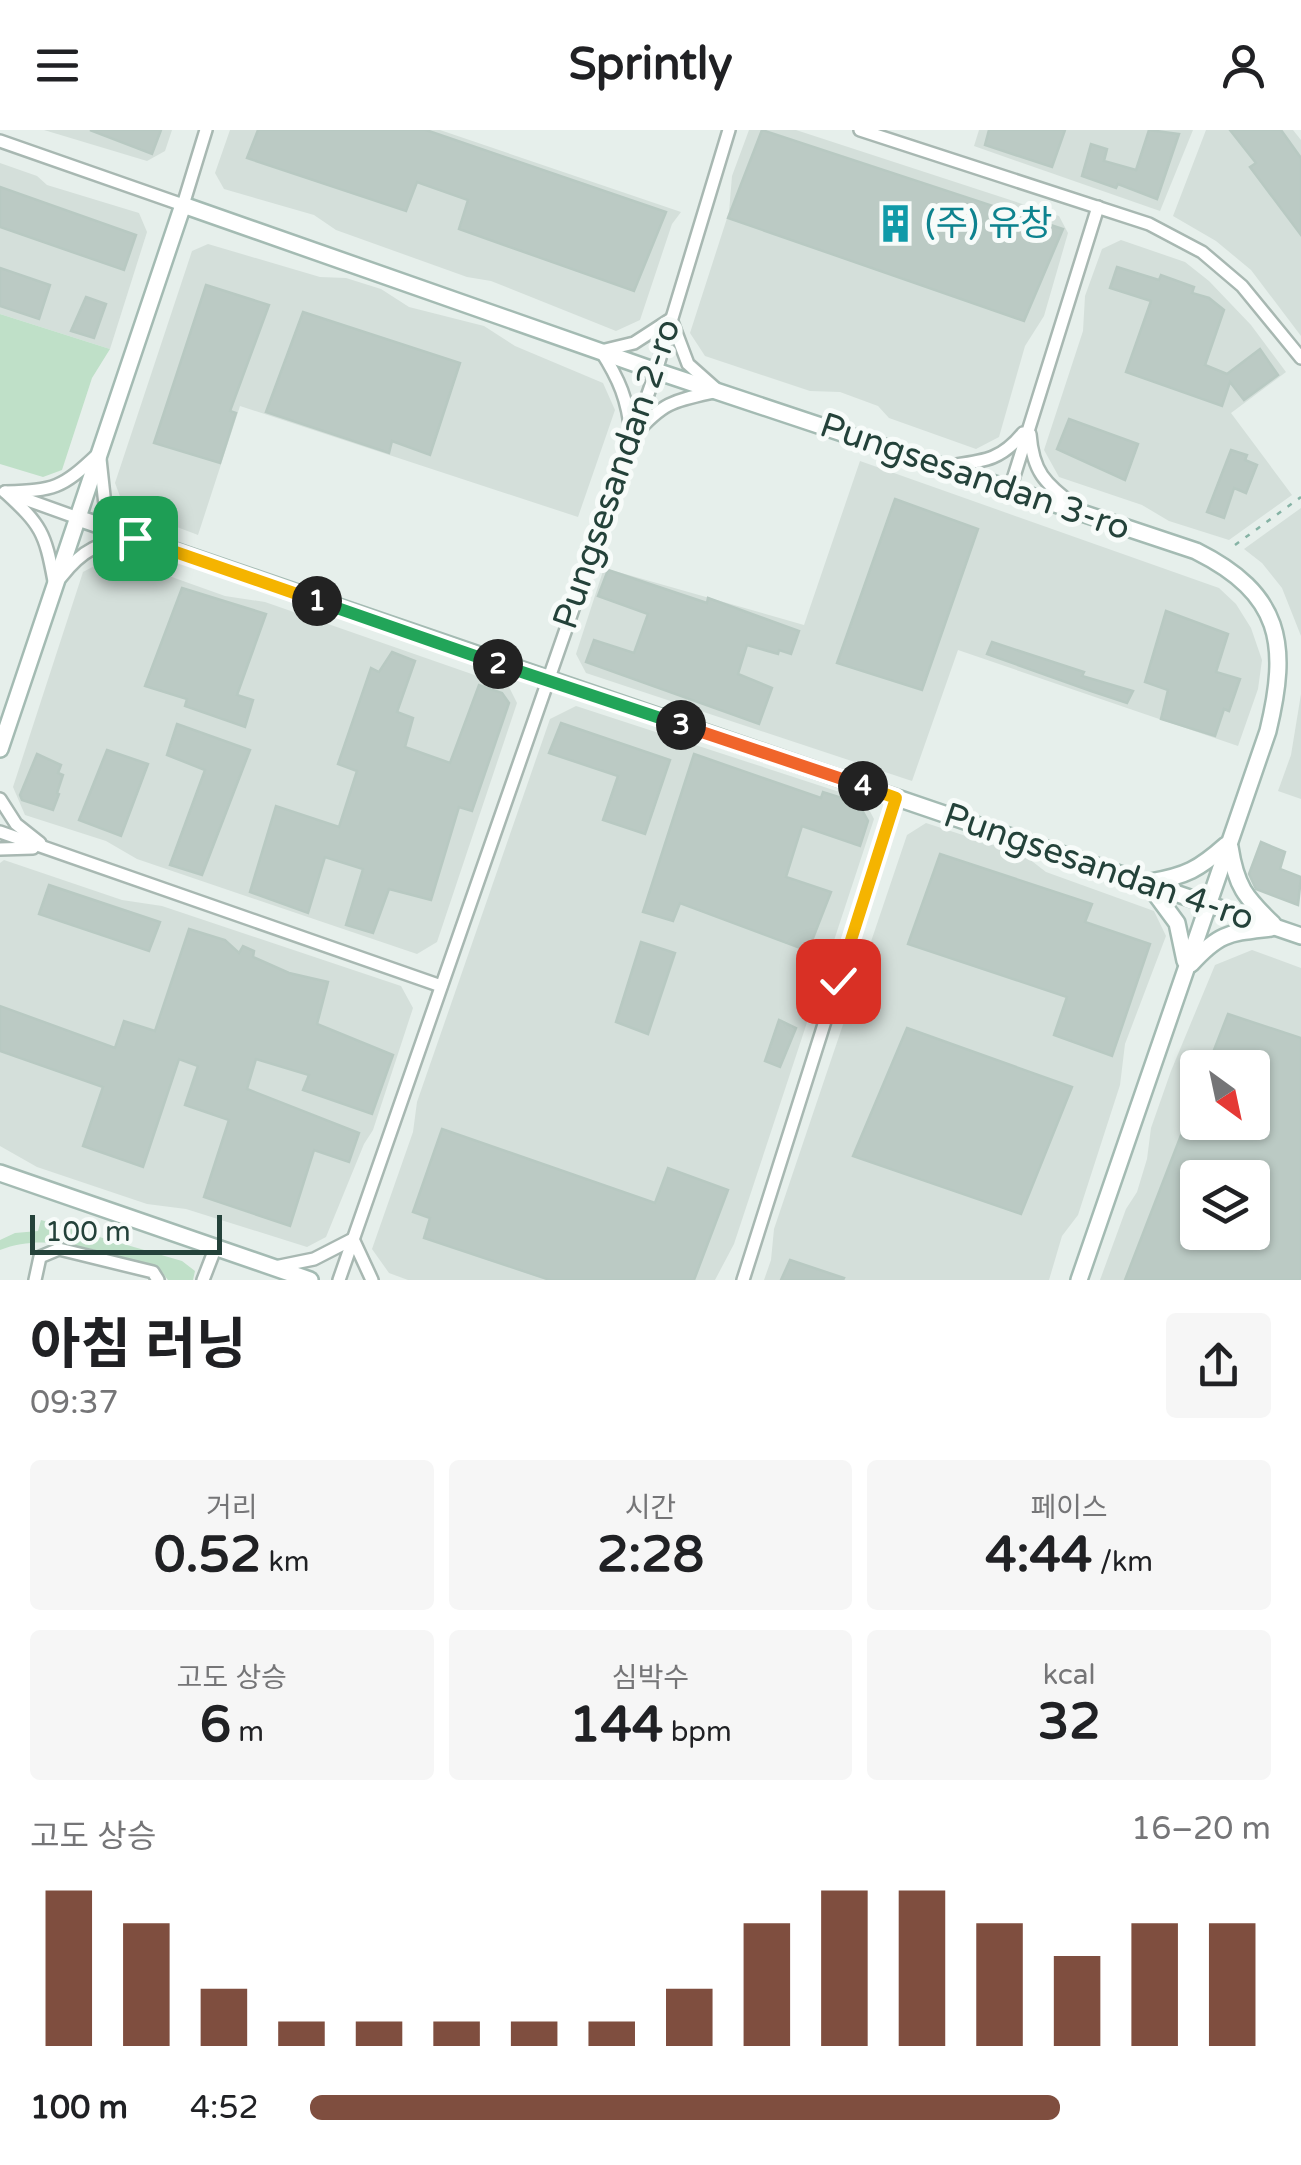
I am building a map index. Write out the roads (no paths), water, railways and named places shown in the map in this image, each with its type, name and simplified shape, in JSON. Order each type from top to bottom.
[{"type":"street","points":[[0,748],[206,130]]},
{"type":"street","name":"Pungsesandan 2-ro","points":[[339,1280],[656,370],[729,130]]},
{"type":"street","points":[[860,130],[1149,224],[1202,252],[1242,286],[1301,358]]},
{"type":"street","name":"Pungsesandan 3-ro","points":[[0,141],[656,370],[1196,551],[1244,581],[1260,598],[1273,627],[1280,656],[1279,686],[1268,731],[1080,1280]]},
{"type":"street","points":[[1010,489],[1098,207]]},
{"type":"street","points":[[631,438],[622,385],[601,351],[634,344],[671,319],[688,364],[718,391]]},
{"type":"street","points":[[631,438],[658,409],[675,400],[718,391]]},
{"type":"street","points":[[943,466],[998,456],[1030,426]]},
{"type":"street","points":[[1030,426],[1036,469],[1048,486],[1083,513]]},
{"type":"street","points":[[2,491],[60,486],[100,452]]},
{"type":"street","points":[[55,585],[78,557],[91,548],[135,538],[105,505],[100,452]]},
{"type":"street","points":[[2,491],[37,522],[48,544],[55,585]]},
{"type":"street","name":"Pungsesandan 4-ro","points":[[2,491],[1301,936]]},
{"type":"street","points":[[0,798],[16,824],[47,848]]},
{"type":"street","name":"Pungsesandan 4-ro","points":[[743,1280],[896,798]]},
{"type":"street","points":[[0,832],[441,986]]},
{"type":"street","points":[[1185,970],[1184,943],[1177,923],[1147,883],[1181,877],[1198,869],[1230,842]]},
{"type":"street","points":[[1230,842],[1234,873],[1244,895],[1275,927]]},
{"type":"street","points":[[0,849],[47,848]]},
{"type":"street","points":[[1185,970],[1212,941],[1232,933],[1275,927]]},
{"type":"street","points":[[0,1173],[310,1280]]},
{"type":"street","points":[[275,1267],[314,1259],[353,1239],[372,1280]]},
{"type":"street","points":[[36,1280],[40,1258],[59,1248],[153,1272],[158,1280]]},
{"type":"street","points":[[203,1280],[215,1249]]},
{"type":"place","name":"(주) 유창","points":[[895,224]]}]
